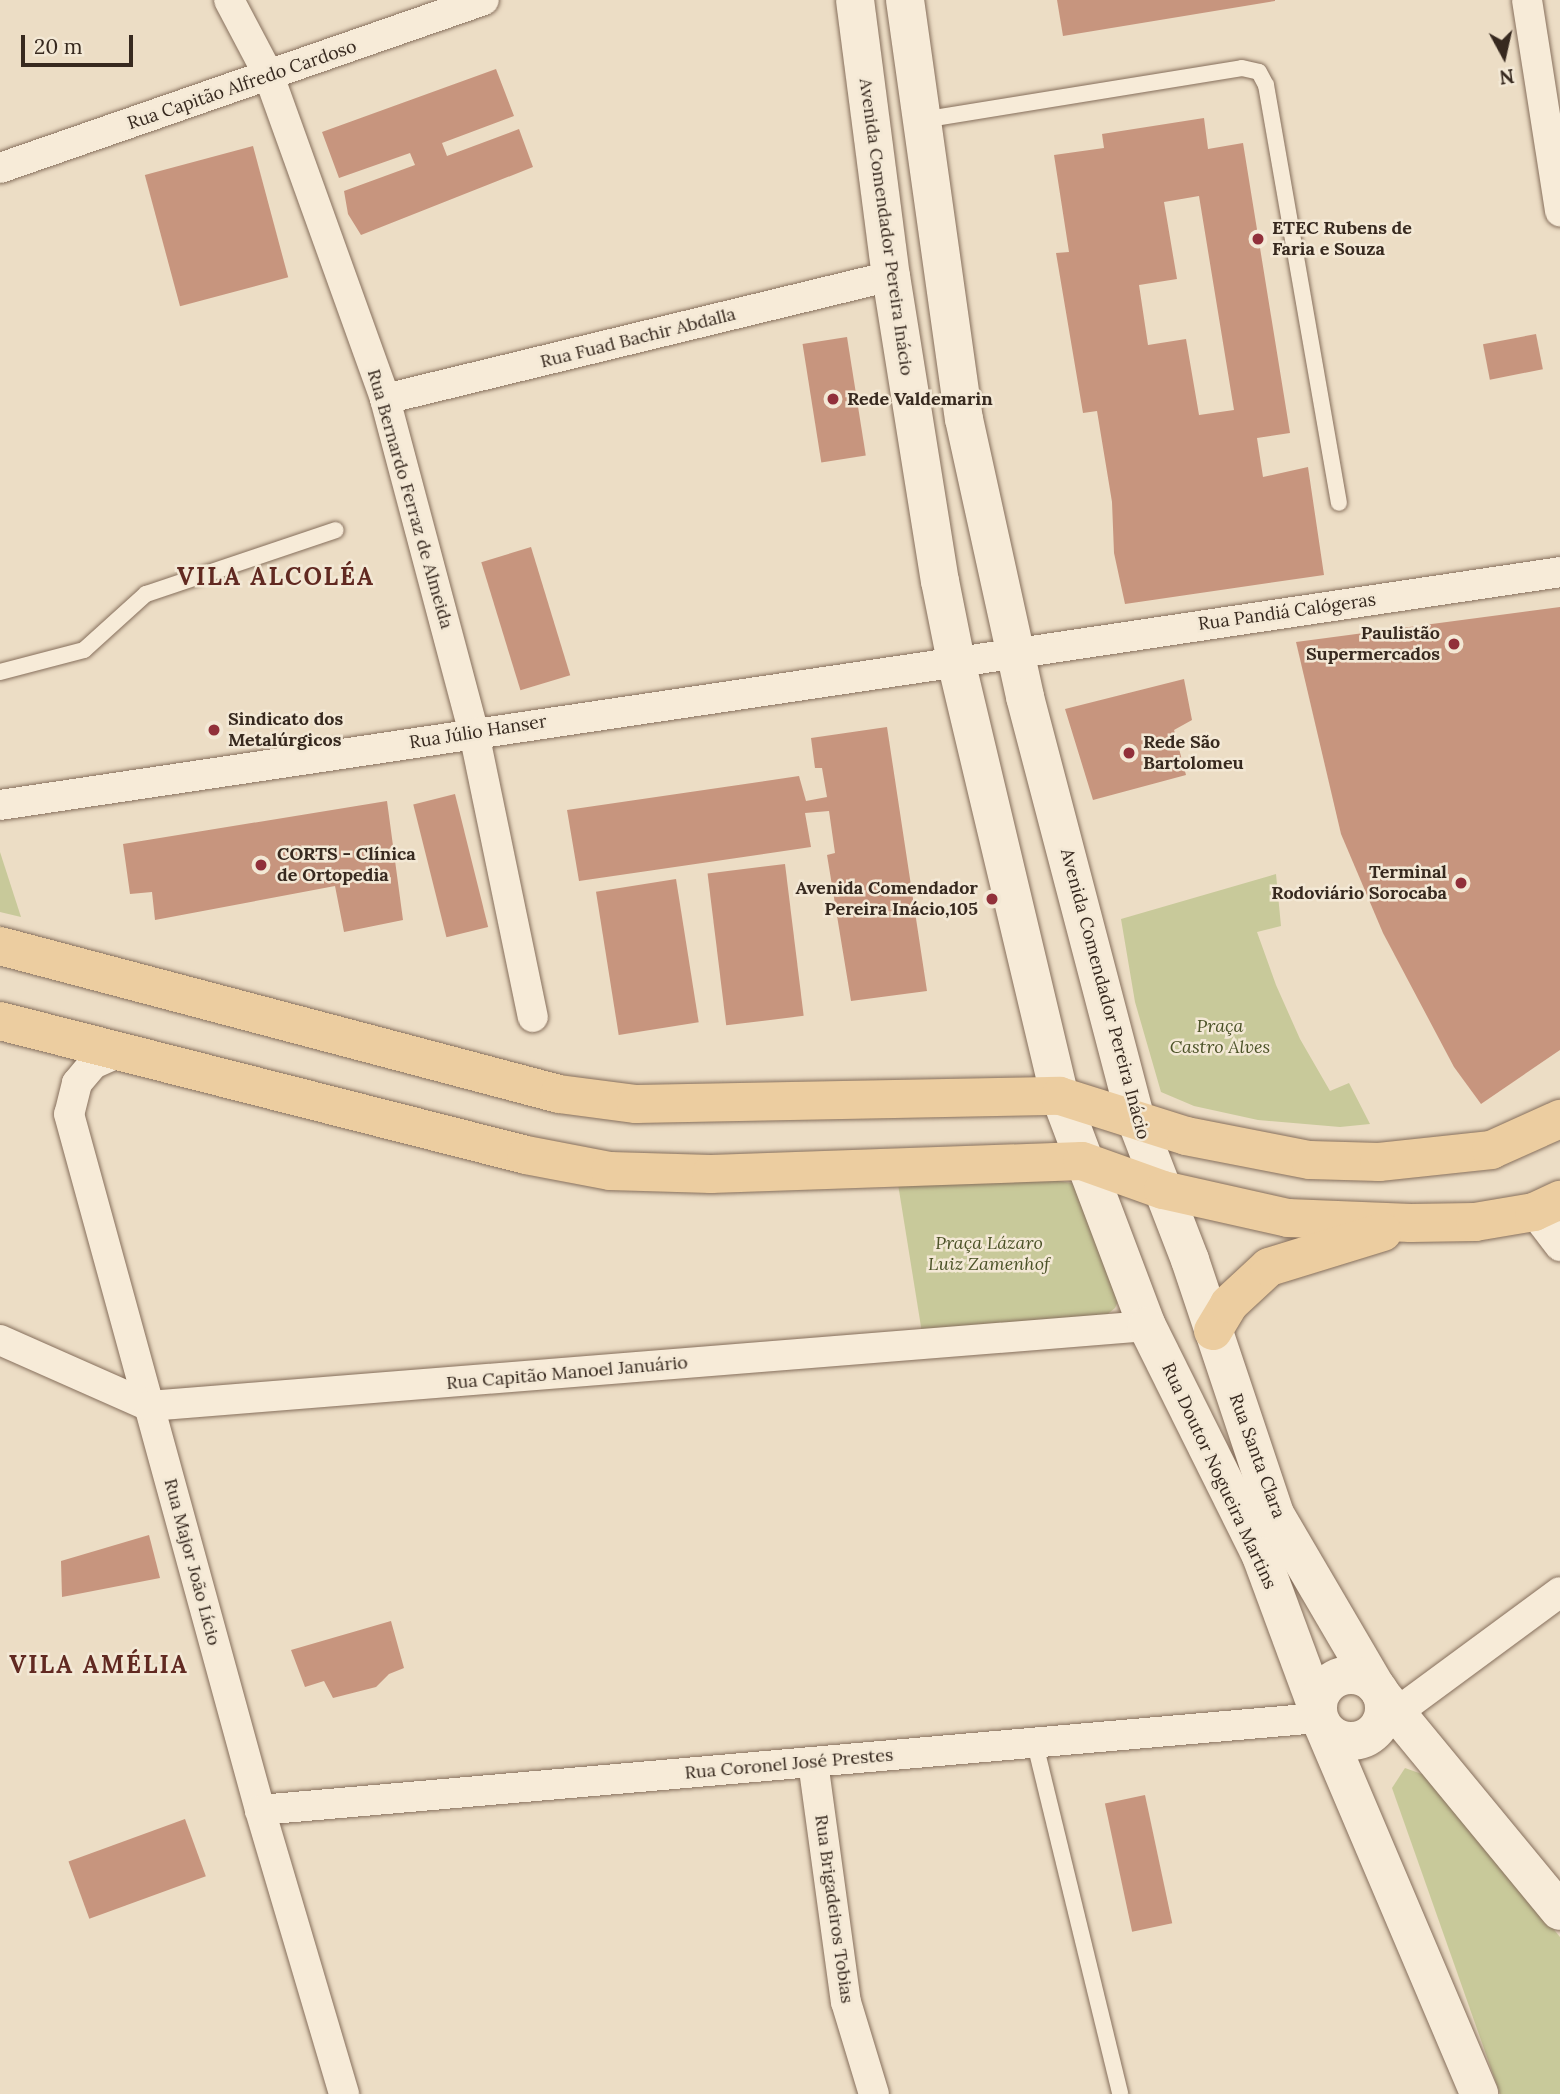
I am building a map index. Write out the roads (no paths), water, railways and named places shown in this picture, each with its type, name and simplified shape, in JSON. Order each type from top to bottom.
[{"type":"main road","name":"Avenida Comendador Pereira Inácio","points":[[855,0],[891,276],[956,661],[1060,1096],[1082,1161],[1147,1326]]},
{"type":"main road","name":"Avenida Comendador Pereira Inácio","points":[[905,0],[964,419],[1014,652],[1136,1120],[1213,1331]]},
{"type":"main road","points":[[0,946],[559,1094],[636,1104],[1060,1096],[1186,1136],[1310,1160],[1379,1162],[1491,1150],[1560,1119]]},
{"type":"main road","points":[[0,1021],[526,1155],[610,1171],[711,1174],[1082,1161],[1163,1189],[1288,1218],[1411,1223],[1475,1222],[1547,1206]]},
{"type":"main road","points":[[1213,1331],[1229,1304],[1269,1267],[1411,1223]]},
{"type":"main road","name":"Rua Doutor Nogueira Martins","points":[[1147,1326],[1261,1556],[1320,1718],[1479,2094]]},
{"type":"main road","name":"Rua Santa Clara","points":[[1213,1331],[1275,1514],[1382,1705],[1560,1911]]},
{"type":"main road","points":[[1355,1675],[1382,1705],[1363,1739],[1352,1741],[1331,1736],[1320,1718],[1320,1696],[1334,1680],[1355,1675]]},
{"type":"street","name":"Rua Bernardo Ferraz de Almeida","points":[[229,0],[269,76],[386,400],[474,733],[533,1017]]},
{"type":"street","name":"Rua Capitão Alfredo Cardoso","points":[[0,168],[484,0]]},
{"type":"street","points":[[1527,0],[1560,211]]},
{"type":"street","name":"Rua Fuad Bachir Abdalla","points":[[386,400],[891,276]]},
{"type":"street","name":"Rua Pandiá Calógeras","points":[[1014,652],[1560,572]]},
{"type":"street","points":[[956,661],[1014,652]]},
{"type":"street","name":"Rua Júlio Hanser","points":[[0,805],[956,661]]},
{"type":"street","name":"Rua Major João Lício","points":[[122,1051],[93,1063],[77,1083],[69,1114],[260,1810],[344,2094]]},
{"type":"street","points":[[1547,1206],[1560,1246]]},
{"type":"street","name":"Rua Capitão Manoel Januário","points":[[0,1340],[149,1406],[1147,1326]]},
{"type":"street","points":[[1382,1705],[1560,1592]]},
{"type":"street","name":"Rua Coronel José Prestes","points":[[260,1810],[1320,1718]]},
{"type":"street","name":"Rua Brigadeiros Tobias","points":[[813,1762],[846,2002],[874,2094]]},
{"type":"lane","points":[[922,120],[1242,68],[1259,72],[1266,85],[1339,503]]},
{"type":"lane","points":[[0,672],[84,650],[146,594],[336,530]]},
{"type":"lane","points":[[1035,1744],[1120,2094]]},
{"type":"place","name":"ETEC Rubens de Faria e Souza","points":[[1258,239]]},
{"type":"place","name":"Rede Valdemarin","points":[[833,399]]},
{"type":"place","name":"Paulistão Supermercados","points":[[1454,644]]},
{"type":"place","name":"Sindicato dos Metalúrgicos","points":[[214,730]]},
{"type":"place","name":"Rede São Bartolomeu","points":[[1129,753]]},
{"type":"place","name":"CORTS - Clínica de Ortopedia","points":[[261,865]]},
{"type":"place","name":"Terminal Rodoviário Sorocaba","points":[[1461,883]]},
{"type":"place","name":"Avenida Comendador Pereira Inácio,105","points":[[992,899]]},
{"type":"district","name":"VILA ALCOLÉA","points":[[276,577]]},
{"type":"district","name":"VILA AMÉLIA","points":[[99,1665]]},
{"type":"park label","name":"Praça Castro Alves","points":[[1220,1037]]},
{"type":"park label","name":"Praça Lázaro Luiz Zamenhof","points":[[989,1254]]}]
